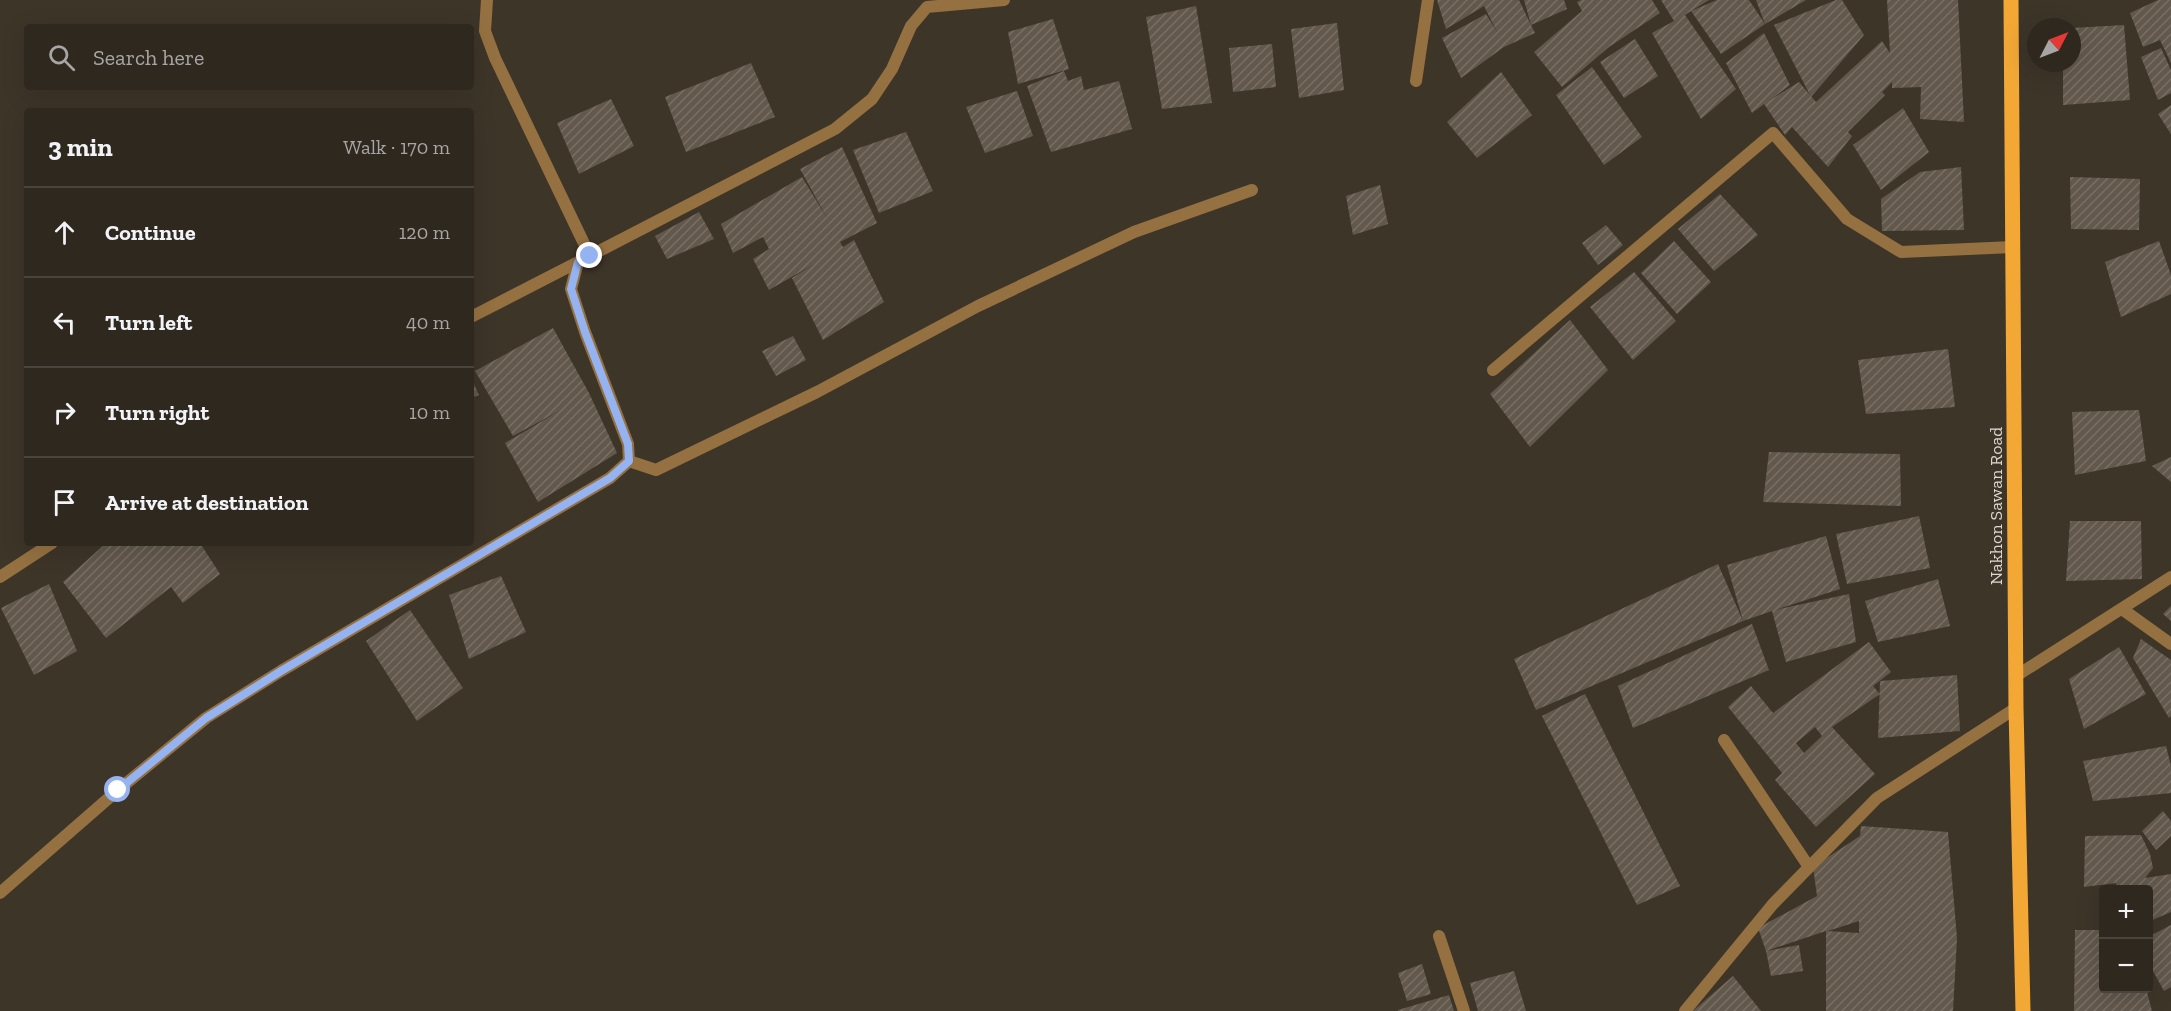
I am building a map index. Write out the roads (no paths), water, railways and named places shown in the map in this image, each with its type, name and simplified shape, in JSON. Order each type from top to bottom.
[{"type":"main road","name":"Nakhon Sawan Road","points":[[2011,0],[2016,708],[2023,1011]]},
{"type":"street","points":[[487,0],[485,31],[495,58],[584,259],[571,289],[628,444],[629,461]]},
{"type":"street","points":[[474,315],[835,129],[873,99],[892,69],[912,26],[927,7],[1004,0]]},
{"type":"street","points":[[1416,81],[1428,0]]},
{"type":"street","points":[[1493,370],[1773,133],[1847,219],[1901,252],[2013,247]]},
{"type":"street","points":[[629,461],[656,470],[817,392],[988,301],[1134,232],[1252,190]]},
{"type":"street","points":[[0,893],[118,790],[206,718],[281,671],[610,478],[629,461]]},
{"type":"street","points":[[0,576],[47,546]]},
{"type":"street","points":[[2016,676],[2171,577]]},
{"type":"street","points":[[2122,609],[2171,644]]},
{"type":"street","points":[[1684,1011],[1773,904],[1876,798],[2016,708]]},
{"type":"street","points":[[1724,740],[1809,867]]},
{"type":"street","points":[[1439,936],[1464,1011]]}]
